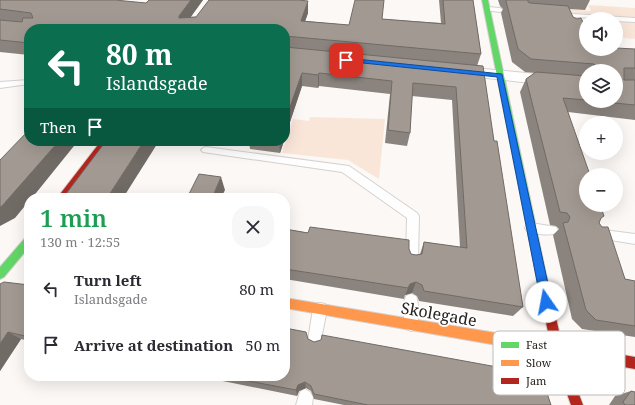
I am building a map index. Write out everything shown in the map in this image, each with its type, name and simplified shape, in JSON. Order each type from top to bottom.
[{"type":"street","points":[[486,5],[552,331]]},
{"type":"street","points":[[444,70],[579,83]]},
{"type":"street","points":[[65,193],[101,146]]},
{"type":"street","points":[[0,274],[24,247]]},
{"type":"street","points":[[6,254],[24,257]]},
{"type":"street","name":"Skolegade","points":[[290,304],[493,339]]},
{"type":"street","name":"Skolegade","points":[[625,362],[635,364]]},
{"type":"street","points":[[573,395],[577,405]]},
{"type":"lane","points":[[486,5],[500,10]]},
{"type":"lane","points":[[549,14],[566,18],[635,20]]},
{"type":"lane","points":[[0,85],[24,83]]},
{"type":"lane","points":[[206,150],[345,169],[413,216],[412,260]]},
{"type":"lane","points":[[531,228],[552,230]]},
{"type":"lane","points":[[594,234],[635,239]]},
{"type":"lane","points":[[411,300],[411,324]]},
{"type":"lane","points":[[315,340],[320,309]]},
{"type":"shaded area","points":[[588,5],[635,8],[635,20],[623,19],[623,12],[579,12],[579,16],[572,15],[569,9],[591,11]]},
{"type":"shaded area","points":[[623,21],[635,22],[635,39],[623,38]]},
{"type":"shaded area","points":[[310,117],[385,119],[379,179],[348,160],[282,153],[284,146],[290,146],[290,128],[293,119],[309,121]]},
{"type":"building","points":[[0,0],[115,0],[146,3],[149,0],[191,0],[179,18],[196,17],[209,0],[298,0],[308,1],[301,21],[349,25],[355,0],[384,0],[382,19],[445,24],[443,0],[473,0],[481,54],[290,36],[290,24],[24,24],[24,42],[0,40],[0,20],[22,22],[23,18],[33,18],[31,13],[0,9]]},
{"type":"building","points":[[506,0],[528,0],[530,3],[568,6],[573,17],[579,18],[579,56],[623,56],[623,48],[635,49],[635,68],[624,68],[624,80],[635,80],[635,105],[623,104],[623,64],[594,64],[531,59],[518,49]]},
{"type":"building","points":[[290,47],[483,66],[494,141],[497,141],[523,307],[424,291],[422,285],[416,282],[410,284],[408,288],[290,270],[290,230],[308,233],[310,227],[409,240],[409,249],[411,254],[416,255],[422,254],[424,242],[467,248],[456,87],[413,83],[410,133],[388,130],[392,81],[319,73],[318,75],[302,73],[290,107]]},
{"type":"building","points":[[536,72],[579,75],[579,99],[563,98],[579,144],[579,160],[585,160],[588,168],[579,168],[579,212],[603,212],[604,216],[601,218],[599,223],[602,227],[608,227],[625,279],[635,281],[635,326],[596,320],[586,310],[563,223],[568,222],[570,217],[567,213],[560,212],[526,79]]},
{"type":"building","points":[[24,135],[24,146],[55,146],[0,207],[0,160]]},
{"type":"building","points":[[102,146],[141,146],[110,193],[67,193]]},
{"type":"building","points":[[199,174],[221,177],[214,193],[190,193]]},
{"type":"building","points":[[4,282],[24,284],[24,336],[8,332],[0,344],[0,284]]},
{"type":"building","points":[[290,329],[306,332],[308,339],[314,342],[321,340],[322,335],[493,366],[493,395],[548,395],[551,405],[368,405],[314,394],[311,386],[305,382],[298,385],[296,390],[248,381],[290,381]]},
{"type":"building","points":[[631,391],[635,392],[635,405],[625,405],[623,402]]},
{"type":"traffic: fast","points":[[485,0],[542,279]]},
{"type":"traffic: fast","points":[[0,274],[24,246]]},
{"type":"traffic: slow","points":[[290,304],[493,338]]},
{"type":"traffic: jam","points":[[65,193],[101,146]]},
{"type":"traffic: jam","points":[[542,279],[553,331]]},
{"type":"traffic: jam","points":[[625,361],[635,363]]},
{"type":"traffic: jam","points":[[573,395],[577,405]]},
{"type":"route","points":[[346,60],[500,76],[546,302]]}]
